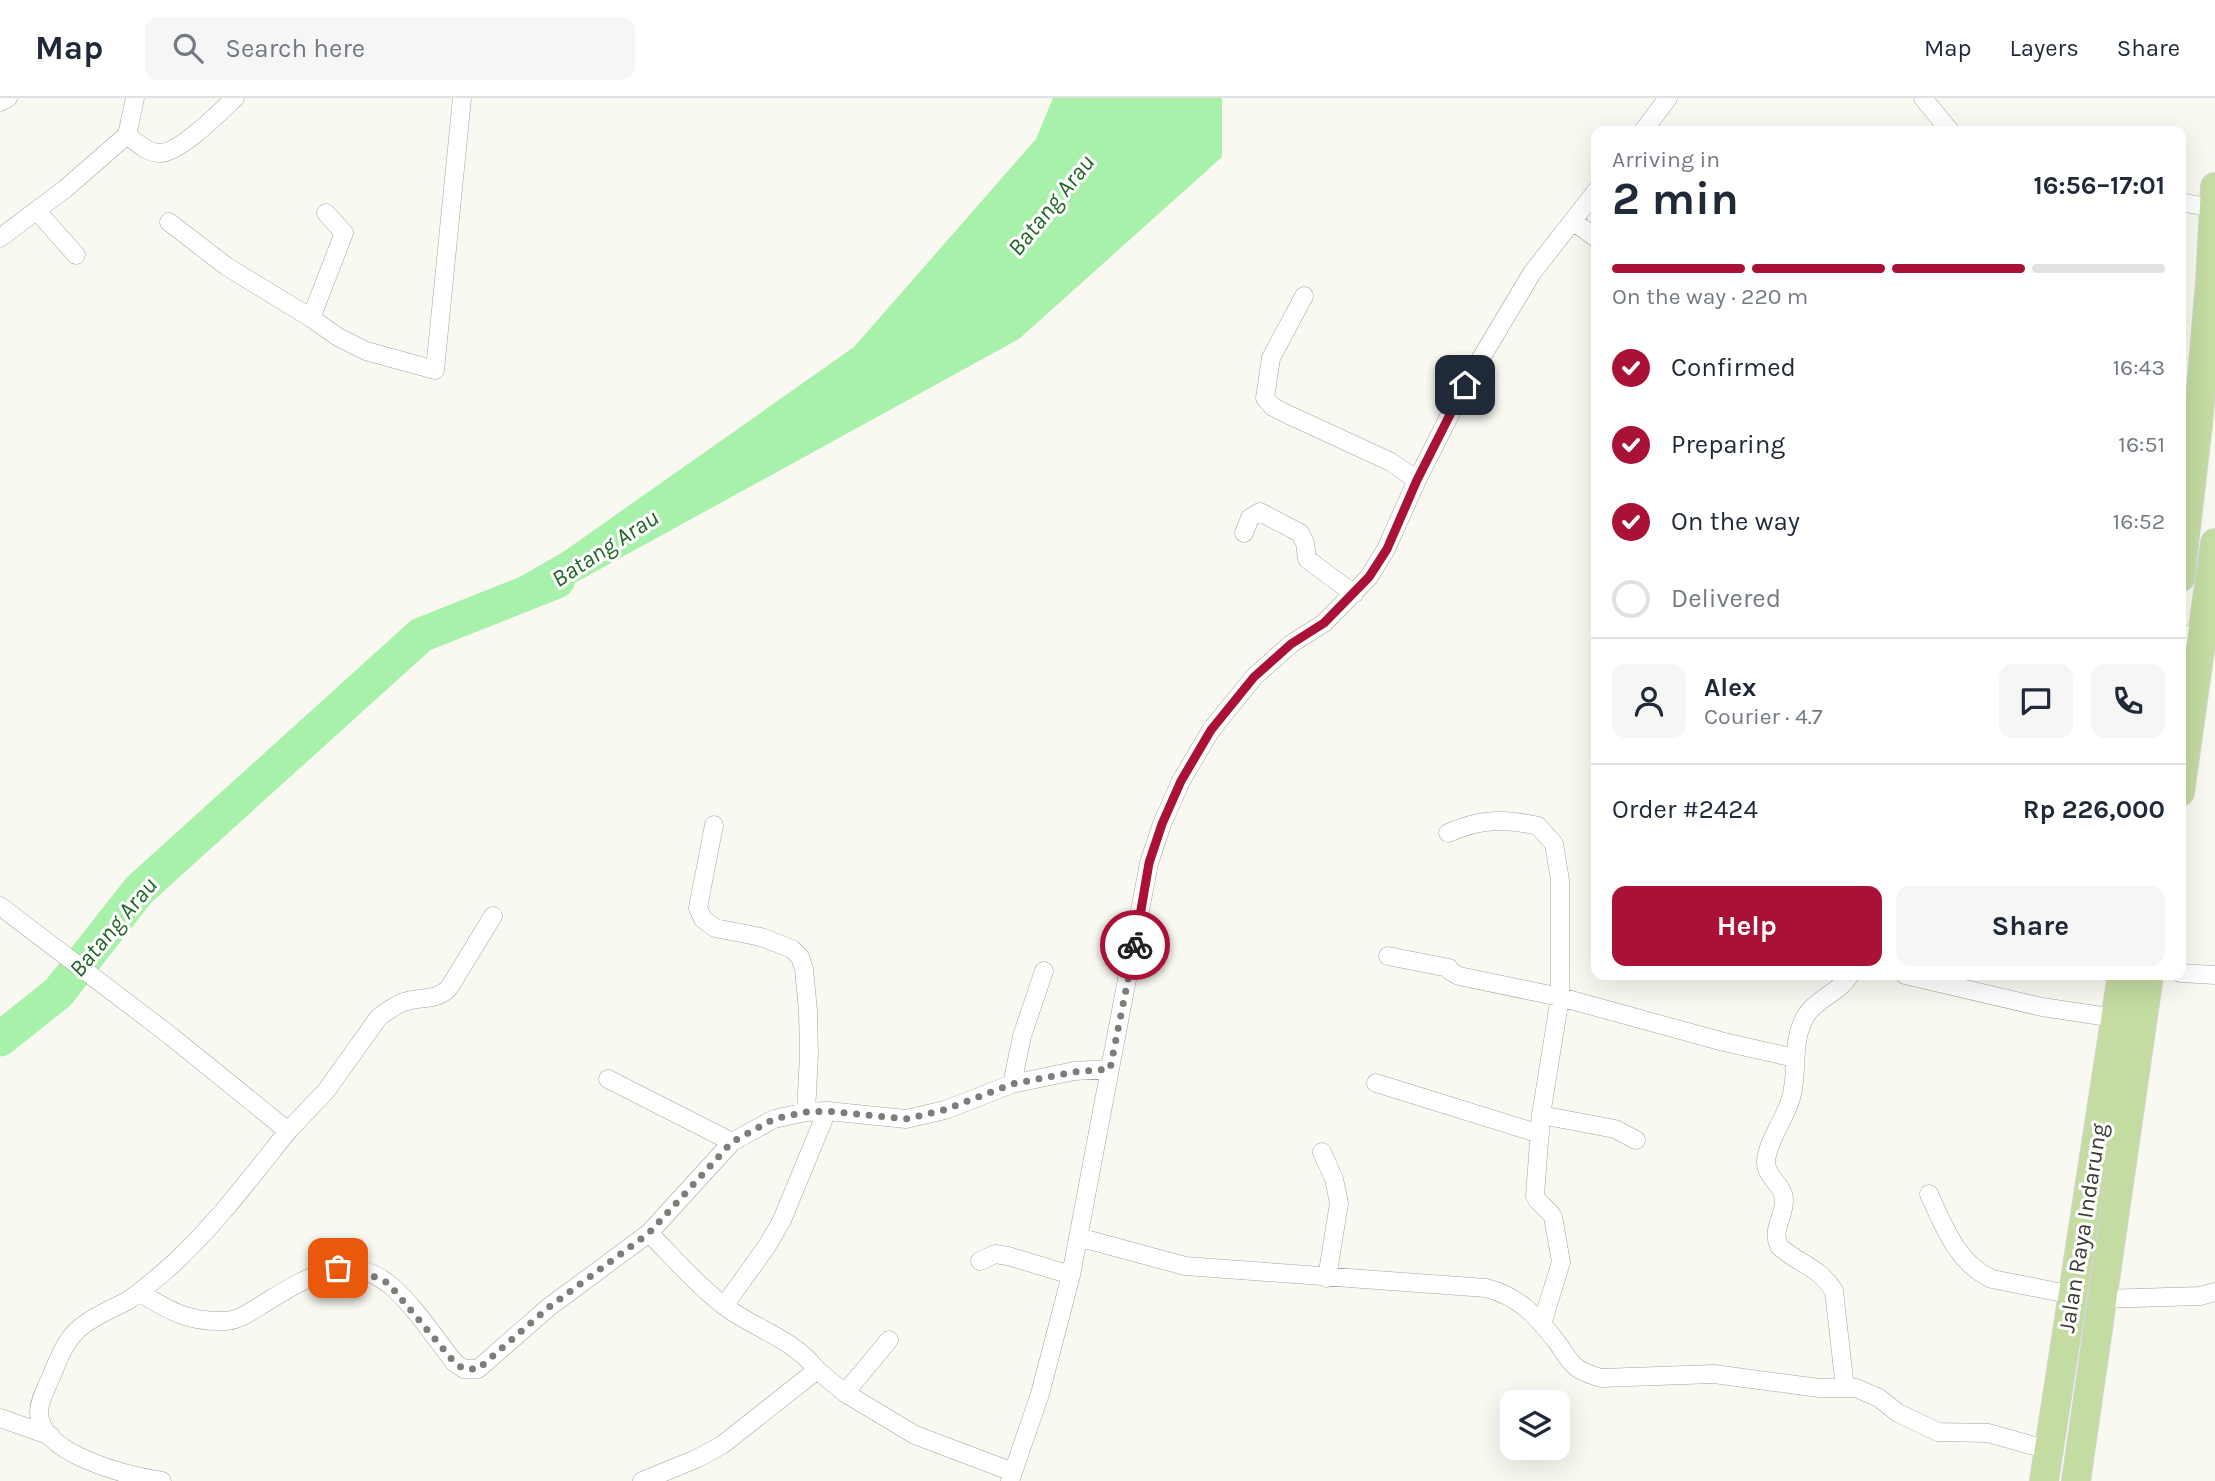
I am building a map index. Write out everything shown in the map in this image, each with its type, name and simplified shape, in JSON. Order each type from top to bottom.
[{"type":"highway","points":[[2186,527],[2212,283],[2214,197]]},
{"type":"highway","points":[[2186,714],[2192,635],[2214,561]]},
{"type":"highway","name":"Jalan Raya Indarung","points":[[2044,1481],[2121,980]]},
{"type":"highway","name":"Jalan Raya Indarung","points":[[2076,1481],[2148,980]]},
{"type":"highway","points":[[2089,1190],[2117,1192]]},
{"type":"street","points":[[0,103],[9,98]]},
{"type":"street","points":[[0,238],[98,162],[127,135],[135,98]]},
{"type":"street","points":[[127,135],[159,154],[197,134],[235,98]]},
{"type":"street","points":[[169,222],[226,266],[312,318],[338,337],[366,351],[435,370],[462,98]]},
{"type":"street","points":[[1647,126],[1668,98]]},
{"type":"street","points":[[1923,98],[1946,126]]},
{"type":"street","points":[[2186,201],[2214,197]]},
{"type":"street","points":[[649,1233],[724,1306],[795,1348],[845,1393],[915,1435],[1011,1477],[1040,1394],[1071,1275],[1149,863],[1181,781],[1211,730],[1254,677],[1291,644],[1324,623],[1369,577],[1387,549],[1417,480],[1465,385],[1532,273],[1591,198]]},
{"type":"street","points":[[37,211],[76,255]]},
{"type":"street","points":[[312,318],[344,233],[327,213]]},
{"type":"street","points":[[1573,221],[1591,234]]},
{"type":"street","points":[[1304,296],[1271,358],[1265,398],[1273,407],[1391,462],[1417,480]]},
{"type":"street","points":[[1244,533],[1250,518],[1260,512],[1300,533],[1309,562],[1354,594]]},
{"type":"street","points":[[1448,833],[1478,822],[1505,820],[1538,826],[1554,844],[1560,880],[1560,997],[1541,1115],[1535,1196],[1538,1203],[1549,1210],[1553,1217],[1561,1262],[1542,1324]]},
{"type":"street","points":[[714,825],[698,908],[703,919],[715,928],[761,937],[792,949],[800,957],[804,970],[809,1033],[806,1112]]},
{"type":"street","points":[[0,906],[172,1037],[288,1130]]},
{"type":"street","points":[[51,1436],[39,1413],[42,1399],[71,1336],[81,1326],[140,1293],[182,1255],[227,1206],[288,1130],[326,1091],[379,1017],[406,1001],[431,999],[449,988],[493,916]]},
{"type":"street","points":[[1388,956],[1449,968],[1459,975],[1560,997],[1724,1042],[1795,1058]]},
{"type":"street","points":[[1012,1084],[1022,1036],[1044,971]]},
{"type":"street","points":[[2186,973],[2215,975]]},
{"type":"street","points":[[1844,1388],[1834,1291],[1826,1277],[1785,1252],[1776,1239],[1775,1231],[1784,1199],[1779,1186],[1770,1178],[1766,1165],[1767,1151],[1791,1097],[1797,1036],[1808,1013],[1839,989],[1846,980]]},
{"type":"street","points":[[1926,980],[2042,1007],[2115,1018]]},
{"type":"street","points":[[140,1293],[176,1315],[227,1321],[247,1314],[307,1278],[338,1268],[362,1271],[388,1283],[455,1363],[464,1369],[478,1369],[549,1307],[649,1233],[732,1142],[774,1119],[806,1112],[827,1111],[906,1119],[944,1110],[1012,1084],[1065,1073],[1110,1069]]},
{"type":"street","points":[[608,1079],[732,1142]]},
{"type":"street","points":[[1376,1083],[1540,1134]]},
{"type":"street","points":[[724,1306],[768,1245],[782,1220],[827,1111]]},
{"type":"street","points":[[1541,1115],[1615,1129],[1636,1140]]},
{"type":"street","points":[[1322,1152],[1334,1179],[1339,1203],[1327,1278]]},
{"type":"street","points":[[1929,1194],[1952,1244],[1980,1273],[2001,1281],[2073,1295]]},
{"type":"street","points":[[1078,1237],[1185,1266],[1486,1288],[1504,1292],[1519,1302],[1542,1324],[1573,1365],[1601,1378],[1714,1374],[1819,1388],[1856,1388],[1879,1398],[1898,1413],[1938,1432],[1988,1433],[2049,1450]]},
{"type":"street","points":[[980,1261],[995,1254],[1008,1256],[1071,1275]]},
{"type":"street","points":[[2101,1299],[2200,1296],[2215,1292]]},
{"type":"street","points":[[845,1393],[889,1340]]},
{"type":"street","points":[[648,1480],[722,1445],[817,1370]]},
{"type":"street","points":[[0,1418],[51,1436],[79,1457],[138,1477],[162,1481]]},
{"type":"water","points":[[1053,98],[1222,98],[1222,157],[1019,339],[522,612],[506,585],[563,552],[854,347],[1036,139]]},
{"type":"waterway","name":"Batang Arau","points":[[0,1039],[58,993],[139,890],[421,635],[557,581]]},
{"type":"way so far","points":[[338,1268],[362,1271],[388,1283],[455,1363],[464,1369],[478,1369],[549,1307],[649,1233],[732,1142],[774,1119],[806,1112],[827,1111],[906,1119],[944,1110],[1012,1084],[1046,1076],[1110,1069],[1135,945]]},
{"type":"route","points":[[1135,945],[1149,863],[1162,824],[1181,781],[1211,730],[1254,677],[1291,644],[1324,623],[1369,577],[1387,549],[1397,522],[1465,385]]}]
